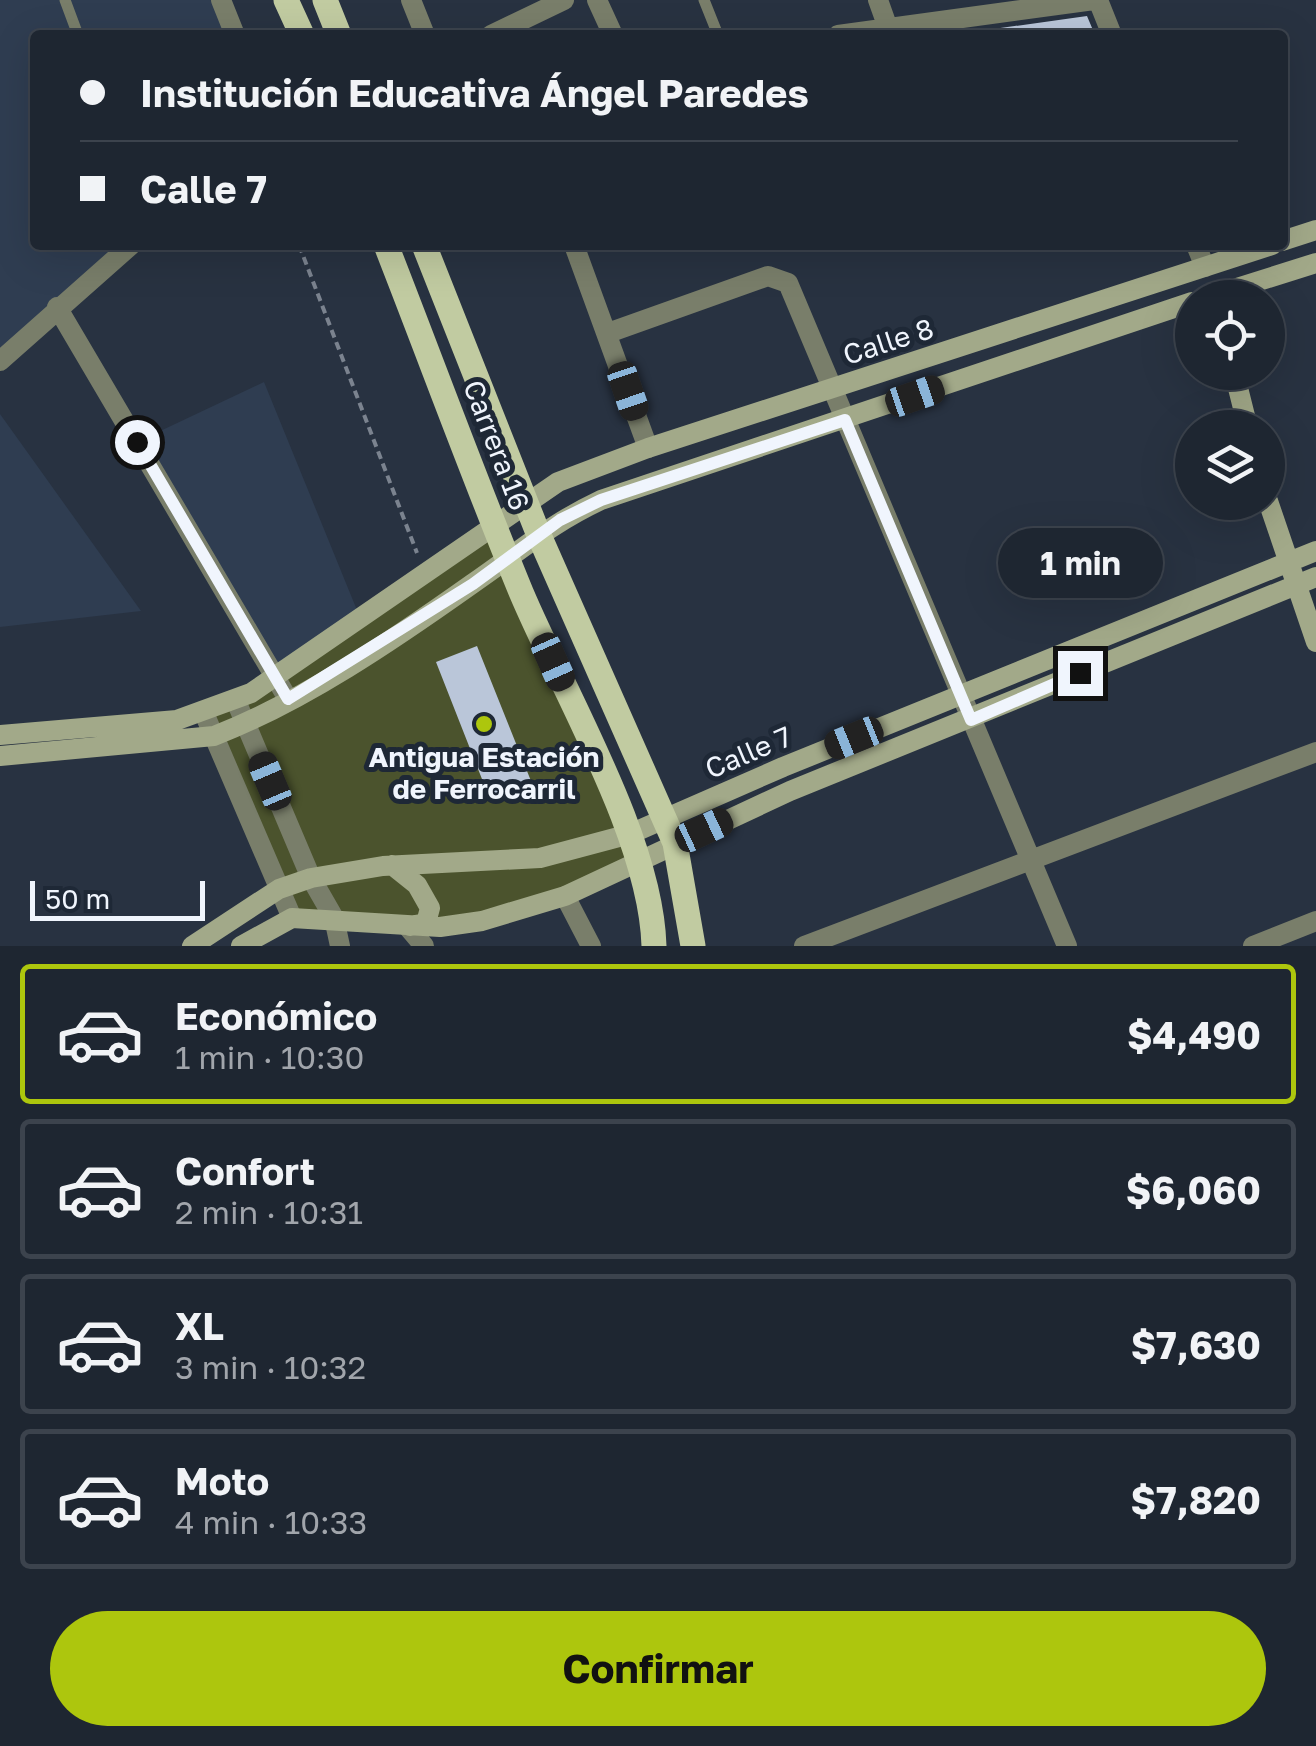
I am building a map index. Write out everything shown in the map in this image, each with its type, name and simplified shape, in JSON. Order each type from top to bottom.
[{"type":"main road","points":[[286,0],[300,30]]},
{"type":"main road","points":[[325,0],[337,30]]},
{"type":"main road","points":[[1288,240],[1316,230]]},
{"type":"main road","name":"Carrera 16","points":[[388,250],[508,557],[630,834],[654,918],[654,946]]},
{"type":"main road","name":"Carrera 16","points":[[426,250],[538,533],[675,842],[695,943]]},
{"type":"main road","name":"Calle 8","points":[[275,678],[558,482],[648,448],[1257,250]]},
{"type":"main road","points":[[1262,280],[1316,263]]},
{"type":"main road","points":[[1205,267],[1208,280]]},
{"type":"main road","points":[[0,756],[214,736],[246,724],[508,557],[538,533],[601,500],[1175,308]]},
{"type":"main road","points":[[1274,520],[1316,642]]},
{"type":"main road","name":"Calle 7","points":[[192,946],[279,889],[311,878],[392,865],[540,858],[630,834],[960,694],[1316,551]]},
{"type":"main road","name":"Calle 7","points":[[241,946],[292,918],[334,918],[407,936],[482,921],[565,896],[790,791],[1316,577]]},
{"type":"main road","points":[[0,735],[177,720],[236,701],[275,678]]},
{"type":"main road","points":[[392,865],[416,885],[430,908],[426,923],[407,936]]},
{"type":"street","points":[[221,0],[233,30]]},
{"type":"street","points":[[411,0],[423,30]]},
{"type":"street","points":[[501,30],[564,0]]},
{"type":"street","points":[[596,0],[611,30]]},
{"type":"street","points":[[878,0],[888,28]]},
{"type":"street","points":[[874,30],[1096,0],[1110,30]]},
{"type":"street","points":[[0,361],[57,306],[126,250]]},
{"type":"street","points":[[576,250],[648,448]]},
{"type":"street","points":[[1198,250],[1205,267]]},
{"type":"street","points":[[608,333],[768,276],[788,282],[1067,946]]},
{"type":"street","points":[[57,306],[288,699]]},
{"type":"street","points":[[236,701],[311,878],[334,918],[340,946]]},
{"type":"street","points":[[204,713],[292,918]]},
{"type":"street","points":[[804,946],[1032,863],[1316,752]]},
{"type":"street","points":[[565,896],[591,946]]},
{"type":"street","points":[[1254,946],[1316,922]]},
{"type":"street","points":[[407,936],[424,946]]},
{"type":"lane","points":[[65,0],[76,30]]},
{"type":"lane","points":[[704,0],[716,30]]},
{"type":"path","points":[[301,250],[426,576]]},
{"type":"shaded area","points":[[0,0],[215,0],[226,30],[30,30],[30,250],[125,250],[0,361]]},
{"type":"shaded area","points":[[264,382],[361,620],[275,678],[137,442]]},
{"type":"shaded area","points":[[0,414],[141,611],[0,627]]},
{"type":"green space","points":[[496,524],[638,861],[482,921],[292,918],[204,713]]},
{"type":"building","points":[[1087,16],[1093,30],[987,30]]},
{"type":"building","name":"Antigua Estación de Ferrocarril","points":[[477,646],[533,786],[491,802],[436,662]]},
{"type":"place","name":"Antigua Estación de Ferrocarril","points":[[484,724]]},
{"type":"route","points":[[137,442],[288,699],[473,584],[560,520],[601,500],[845,420],[971,720],[1080,673]]}]
